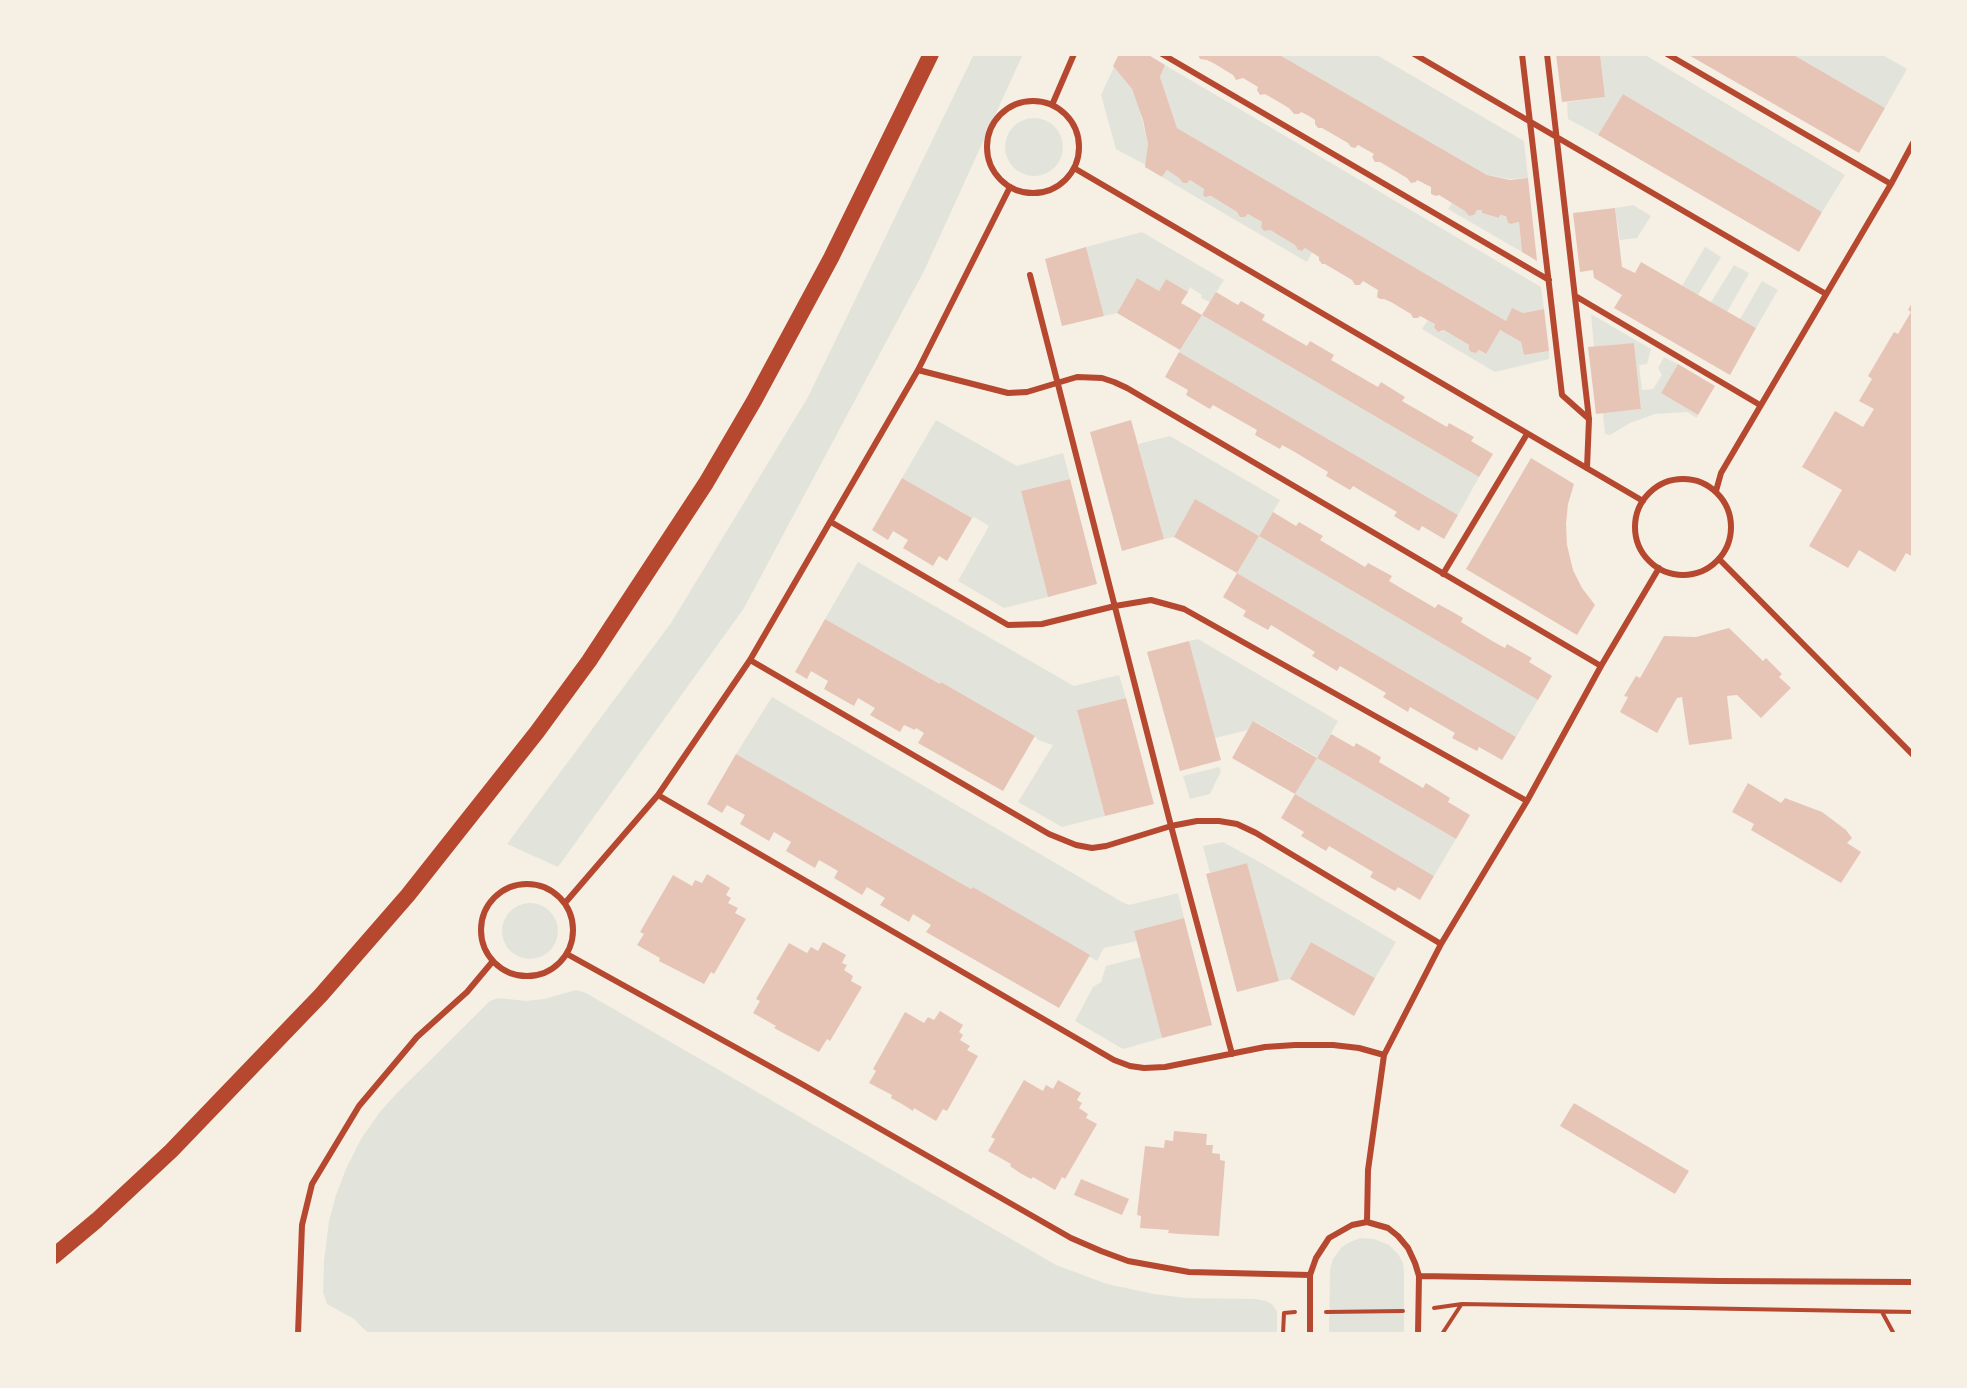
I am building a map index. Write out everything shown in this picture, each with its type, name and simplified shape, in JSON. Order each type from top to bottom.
[{"type":"highway","points":[[54,1256],[97,1220],[171,1151],[321,995],[408,896],[537,732],[589,661],[694,501],[754,401],[831,258],[931,54]]},
{"type":"street","points":[[1052,105],[1074,54]]},
{"type":"street","points":[[1162,54],[1549,279]]},
{"type":"street","points":[[1414,54],[1826,294]]},
{"type":"street","points":[[1522,54],[1562,395],[1589,419]]},
{"type":"street","points":[[1547,54],[1577,297],[1589,419],[1587,468]]},
{"type":"street","points":[[1667,54],[1891,184]]},
{"type":"street","points":[[1029,101],[1052,105],[1065,113],[1074,125],[1079,139],[1079,154],[1074,168],[1066,180],[1054,189],[1039,193],[1024,193],[1010,188],[998,178],[990,164],[986,149],[988,133],[995,119],[1007,108],[1029,101]]},
{"type":"street","points":[[1716,491],[1721,473],[1913,143]]},
{"type":"street","points":[[1074,168],[1643,501]]},
{"type":"street","points":[[565,903],[658,795],[750,660],[918,370],[1010,188]]},
{"type":"street","points":[[1030,275],[1171,826],[1232,1054]]},
{"type":"street","points":[[1577,297],[1761,405]]},
{"type":"street","points":[[918,370],[1008,393],[1027,392],[1077,377],[1096,377],[1127,388],[1600,666]]},
{"type":"street","points":[[1443,574],[1527,434]]},
{"type":"street","points":[[1687,479],[1703,483],[1716,491],[1726,503],[1731,518],[1731,533],[1727,547],[1719,559],[1708,568],[1696,573],[1674,574],[1659,568],[1645,556],[1637,542],[1635,526],[1643,501],[1657,486],[1672,480],[1687,479]]},
{"type":"street","points":[[831,522],[1008,625],[1042,624],[1115,606],[1151,600],[1184,609],[1527,801]]},
{"type":"street","points":[[1719,559],[1913,755]]},
{"type":"street","points":[[1367,1222],[1368,1170],[1384,1055],[1441,944],[1527,801],[1600,666],[1659,568]]},
{"type":"street","points":[[750,660],[1049,834],[1076,845],[1092,848],[1197,821],[1237,824],[1256,833],[1441,944]]},
{"type":"street","points":[[658,795],[1114,1060],[1130,1066],[1165,1067],[1265,1047],[1305,1045],[1359,1048],[1384,1055]]},
{"type":"street","points":[[541,885],[555,892],[565,903],[571,915],[572,942],[567,954],[546,972],[532,976],[518,975],[504,970],[493,961],[485,949],[481,934],[482,919],[488,905],[498,894],[511,886],[541,885]]},
{"type":"street","points":[[567,954],[800,1083],[1062,1233],[1101,1251],[1128,1261],[1189,1272],[1310,1275]]},
{"type":"street","points":[[298,1334],[302,1225],[312,1184],[359,1106],[417,1037],[467,992],[493,961]]},
{"type":"street","points":[[1310,1334],[1310,1275],[1316,1258],[1329,1238],[1352,1225],[1367,1222],[1388,1228],[1408,1248],[1419,1276],[1418,1334]]},
{"type":"street","points":[[1419,1276],[1719,1281],[1913,1281]]},
{"type":"path","points":[[1283,1334],[1284,1313],[1419,1311],[1462,1304],[1913,1312]]},
{"type":"path","points":[[1442,1334],[1462,1304]]},
{"type":"path","points":[[1881,1312],[1894,1334]]},
{"type":"shaded area","points":[[974,54],[1023,54],[924,271],[744,608],[558,867],[507,844],[671,623],[808,397]]},
{"type":"shaded area","points":[[1278,54],[1375,54],[1524,141],[1528,178],[1510,179],[1487,175]]},
{"type":"shaded area","points":[[1600,54],[1648,54],[1647,56],[1845,175],[1822,212],[1623,94],[1598,135],[1568,119],[1567,102],[1605,97]]},
{"type":"shaded area","points":[[1792,54],[1881,54],[1907,69],[1885,108]]},
{"type":"shaded area","points":[[1165,65],[1541,287],[1544,309],[1523,313],[1512,309],[1506,321],[1177,128],[1160,77]]},
{"type":"shaded area","points":[[1114,67],[1132,89],[1139,107],[1148,144],[1146,165],[1116,149],[1101,95]]},
{"type":"shaded area","points":[[1028,118],[1040,118],[1055,126],[1063,141],[1063,153],[1055,168],[1040,176],[1028,176],[1013,168],[1005,153],[1005,141],[1013,126]]},
{"type":"shaded area","points":[[1167,170],[1183,183],[1190,180],[1204,189],[1203,194],[1206,197],[1211,196],[1237,212],[1240,217],[1248,214],[1262,222],[1261,227],[1264,230],[1270,230],[1295,245],[1298,250],[1302,251],[1305,248],[1312,252],[1307,262],[1162,177]]},
{"type":"shaded area","points":[[1452,203],[1469,216],[1474,215],[1477,210],[1482,210],[1482,213],[1499,218],[1500,215],[1506,216],[1510,224],[1519,222],[1522,252],[1448,209]]},
{"type":"shaded area","points":[[1633,205],[1651,216],[1637,238],[1620,240],[1615,208]]},
{"type":"shaded area","points":[[1142,232],[1224,280],[1210,302],[1201,298],[1202,295],[1190,287],[1188,292],[1166,279],[1159,291],[1137,278],[1117,313],[1104,316],[1086,247]]},
{"type":"shaded area","points":[[1705,247],[1721,257],[1698,295],[1682,286]]},
{"type":"shaded area","points":[[1734,265],[1749,273],[1727,312],[1711,302]]},
{"type":"shaded area","points":[[1762,281],[1778,290],[1756,328],[1740,319]]},
{"type":"shaded area","points":[[1591,314],[1651,349],[1647,364],[1639,365],[1642,390],[1653,389],[1662,375],[1658,368],[1664,357],[1678,364],[1661,393],[1698,415],[1697,418],[1687,412],[1655,414],[1630,423],[1610,435],[1605,434],[1603,413],[1641,409],[1634,343],[1594,347]]},
{"type":"shaded area","points":[[1202,315],[1479,477],[1458,515],[1179,352]]},
{"type":"shaded area","points":[[1428,320],[1435,324],[1436,331],[1444,330],[1469,345],[1471,352],[1476,353],[1479,350],[1485,354],[1500,330],[1521,342],[1524,355],[1549,351],[1549,359],[1495,372],[1422,329]]},
{"type":"shaded area","points":[[936,420],[1017,466],[1063,453],[1070,479],[1021,491],[1048,597],[1004,608],[958,581],[989,526],[902,478]]},
{"type":"shaded area","points":[[1170,436],[1280,500],[1259,536],[1196,500],[1174,537],[1164,539],[1138,444]]},
{"type":"shaded area","points":[[1259,536],[1538,700],[1516,737],[1237,573]]},
{"type":"shaded area","points":[[858,562],[1074,686],[1119,675],[1126,698],[1077,710],[1105,816],[1062,827],[1018,802],[1053,745],[1038,740],[1035,736],[941,682],[940,684],[825,619]]},
{"type":"shaded area","points":[[1198,639],[1338,721],[1317,758],[1456,839],[1434,876],[1295,794],[1317,757],[1254,721],[1248,730],[1215,738],[1189,641]]},
{"type":"shaded area","points":[[772,697],[1122,902],[1129,905],[1178,893],[1184,918],[1135,931],[1137,941],[1104,948],[1097,961],[973,887],[971,889],[736,754]]},
{"type":"shaded area","points":[[1219,767],[1221,771],[1210,794],[1190,799],[1183,776]]},
{"type":"shaded area","points":[[1223,842],[1396,942],[1375,978],[1311,942],[1290,979],[1279,981],[1247,863],[1210,873],[1203,846]]},
{"type":"shaded area","points":[[524,903],[536,903],[546,907],[554,915],[558,931],[554,947],[546,955],[536,959],[524,959],[514,955],[506,947],[502,937],[502,925],[506,915],[514,907]]},
{"type":"shaded area","points":[[1141,957],[1162,1038],[1123,1049],[1075,1021],[1093,987],[1101,982],[1106,966]]},
{"type":"shaded area","points":[[576,990],[586,993],[1056,1265],[1107,1284],[1154,1294],[1186,1298],[1266,1301],[1272,1304],[1277,1311],[1277,1334],[369,1334],[354,1319],[327,1304],[323,1292],[329,1221],[346,1169],[361,1139],[396,1094],[490,1001],[498,998],[526,1001],[544,999]]},
{"type":"shaded area","points":[[1360,1238],[1374,1239],[1389,1245],[1403,1263],[1404,1334],[1329,1334],[1330,1269],[1333,1259],[1346,1244]]},
{"type":"building","points":[[1119,54],[1147,54],[1165,65],[1160,77],[1177,128],[1506,321],[1512,308],[1523,313],[1544,309],[1549,351],[1524,355],[1521,342],[1500,330],[1486,354],[1479,350],[1476,353],[1471,352],[1469,345],[1444,330],[1438,332],[1434,328],[1435,324],[1420,316],[1413,318],[1411,314],[1391,302],[1380,299],[1377,297],[1378,290],[1363,281],[1360,285],[1355,285],[1352,280],[1322,264],[1319,257],[1305,248],[1302,251],[1298,250],[1295,245],[1270,230],[1264,231],[1261,227],[1262,222],[1248,214],[1240,217],[1237,212],[1211,196],[1205,197],[1204,189],[1190,180],[1183,183],[1167,170],[1162,177],[1145,167],[1148,144],[1143,120],[1132,89],[1113,66]]},
{"type":"building","points":[[1198,54],[1278,54],[1487,175],[1510,180],[1528,178],[1537,261],[1522,252],[1519,222],[1511,224],[1508,223],[1506,216],[1500,215],[1499,218],[1482,213],[1482,210],[1477,210],[1474,215],[1469,216],[1465,211],[1439,195],[1431,194],[1431,187],[1417,180],[1411,183],[1407,178],[1380,162],[1375,162],[1372,157],[1374,154],[1358,145],[1355,148],[1351,147],[1329,132],[1318,128],[1315,120],[1309,116],[1301,112],[1294,114],[1290,109],[1265,94],[1260,95],[1258,87],[1243,78],[1236,80],[1233,75],[1215,64],[1200,59]]},
{"type":"building","points":[[1556,54],[1600,54],[1605,97],[1562,102]]},
{"type":"building","points":[[1687,54],[1792,54],[1885,108],[1859,153]]},
{"type":"building","points":[[1623,94],[1822,212],[1799,252],[1598,135]]},
{"type":"building","points":[[1615,208],[1622,267],[1635,273],[1641,262],[1756,328],[1730,375],[1614,308],[1622,295],[1594,278],[1593,270],[1580,272],[1573,213]]},
{"type":"building","points":[[1086,247],[1104,316],[1062,326],[1045,259]]},
{"type":"building","points":[[1137,278],[1159,291],[1166,279],[1188,292],[1181,303],[1202,315],[1180,350],[1117,313]]},
{"type":"building","points":[[1216,292],[1238,305],[1241,301],[1265,315],[1262,320],[1307,346],[1310,341],[1334,355],[1331,360],[1378,387],[1381,382],[1405,397],[1402,401],[1447,427],[1449,423],[1474,437],[1471,441],[1493,454],[1479,477],[1202,315]]},
{"type":"building","points":[[1913,301],[1913,557],[1906,553],[1895,572],[1859,550],[1848,568],[1809,546],[1842,490],[1802,467],[1835,411],[1863,427],[1874,409],[1859,401],[1872,379],[1868,376],[1894,332],[1898,334],[1911,312],[1908,310]]},
{"type":"building","points":[[1634,343],[1641,409],[1596,414],[1588,347]]},
{"type":"building","points":[[1179,352],[1458,515],[1444,539],[1422,526],[1419,531],[1394,516],[1397,512],[1353,486],[1350,490],[1326,476],[1328,472],[1293,451],[1282,445],[1280,449],[1255,435],[1257,430],[1213,405],[1210,409],[1186,395],[1188,390],[1165,377]]},
{"type":"building","points":[[1678,364],[1715,386],[1698,415],[1661,393]]},
{"type":"building","points":[[1131,420],[1164,539],[1122,551],[1090,432]]},
{"type":"building","points":[[1531,458],[1574,484],[1568,504],[1567,545],[1573,570],[1582,588],[1595,605],[1577,635],[1466,569]]},
{"type":"building","points":[[902,478],[972,518],[947,561],[939,556],[933,566],[903,548],[908,540],[893,531],[888,540],[872,530]]},
{"type":"building","points":[[1070,479],[1097,584],[1048,597],[1021,491]]},
{"type":"building","points":[[1195,499],[1259,536],[1237,573],[1174,537]]},
{"type":"building","points":[[1273,512],[1296,526],[1299,522],[1323,536],[1320,540],[1365,567],[1368,563],[1392,576],[1389,581],[1435,608],[1438,604],[1451,611],[1463,618],[1461,622],[1494,642],[1505,648],[1507,644],[1532,658],[1529,662],[1552,676],[1538,700],[1259,536]]},
{"type":"building","points":[[1237,573],[1516,737],[1502,760],[1479,747],[1477,751],[1452,738],[1455,733],[1410,707],[1408,712],[1383,697],[1386,693],[1340,666],[1337,671],[1312,656],[1315,652],[1271,625],[1268,630],[1243,616],[1246,611],[1223,597]]},
{"type":"building","points":[[825,619],[1035,736],[1003,791],[918,743],[924,733],[916,728],[915,730],[904,725],[900,732],[870,715],[875,708],[858,698],[854,706],[824,689],[828,681],[811,671],[807,679],[795,672]]},
{"type":"building","points":[[1729,628],[1763,661],[1766,658],[1782,674],[1779,677],[1791,688],[1761,718],[1737,695],[1727,696],[1732,739],[1689,745],[1682,697],[1677,698],[1657,733],[1620,712],[1628,697],[1624,696],[1636,676],[1640,678],[1664,636],[1696,637]]},
{"type":"building","points":[[1189,641],[1221,760],[1180,771],[1147,652]]},
{"type":"building","points":[[1126,698],[1154,804],[1105,816],[1077,710]]},
{"type":"building","points":[[1253,721],[1317,758],[1295,794],[1232,758]]},
{"type":"building","points":[[1331,734],[1354,747],[1356,743],[1381,757],[1379,762],[1423,788],[1426,783],[1450,798],[1448,802],[1470,815],[1456,839],[1317,758]]},
{"type":"building","points":[[736,754],[1090,955],[1059,1008],[926,932],[931,925],[913,914],[909,922],[880,905],[885,898],[867,887],[862,895],[834,878],[838,871],[819,860],[815,868],[786,851],[791,842],[774,832],[769,841],[740,824],[745,815],[727,805],[722,813],[707,804]]},
{"type":"building","points":[[1748,783],[1781,803],[1785,798],[1822,812],[1846,830],[1852,838],[1847,843],[1861,852],[1841,883],[1751,830],[1754,824],[1732,812]]},
{"type":"building","points":[[1295,794],[1434,876],[1420,900],[1398,887],[1395,891],[1370,877],[1373,872],[1329,846],[1326,851],[1301,836],[1304,832],[1281,818]]},
{"type":"building","points":[[1247,863],[1279,981],[1237,992],[1206,874]]},
{"type":"building","points":[[707,874],[730,888],[726,895],[731,898],[728,903],[738,908],[735,913],[746,919],[714,974],[711,972],[704,984],[659,961],[660,958],[637,945],[644,934],[640,932],[673,875],[692,886],[695,880],[702,883]]},
{"type":"building","points":[[1184,918],[1212,1025],[1162,1038],[1134,931]]},
{"type":"building","points":[[823,942],[846,955],[842,963],[847,965],[844,970],[853,976],[851,981],[862,987],[830,1041],[827,1039],[819,1052],[774,1028],[776,1026],[753,1013],[760,1001],[756,999],[789,943],[807,953],[811,947],[818,951]]},
{"type":"building","points":[[1311,942],[1375,978],[1354,1016],[1290,979]]},
{"type":"building","points":[[940,1011],[963,1025],[959,1032],[963,1035],[960,1040],[970,1046],[967,1050],[978,1056],[947,1111],[943,1109],[936,1121],[914,1108],[913,1111],[891,1098],[892,1095],[869,1083],[876,1071],[873,1069],[905,1012],[924,1023],[928,1017],[934,1020]]},
{"type":"building","points":[[1024,1080],[1043,1091],[1046,1085],[1053,1089],[1058,1080],[1081,1093],[1077,1100],[1082,1103],[1079,1108],[1088,1114],[1086,1118],[1097,1124],[1065,1179],[1062,1177],[1055,1190],[1033,1177],[1031,1179],[1020,1173],[1010,1166],[1011,1164],[988,1151],[995,1139],[991,1137]]},
{"type":"building","points":[[1574,1103],[1689,1171],[1675,1194],[1560,1126]]},
{"type":"building","points":[[1174,1131],[1207,1134],[1206,1145],[1213,1145],[1212,1153],[1220,1154],[1220,1160],[1225,1161],[1219,1236],[1168,1233],[1169,1230],[1140,1228],[1141,1216],[1137,1215],[1145,1146],[1164,1148],[1165,1140],[1173,1141]]},
{"type":"building","points":[[1081,1179],[1129,1199],[1122,1215],[1074,1195]]}]
